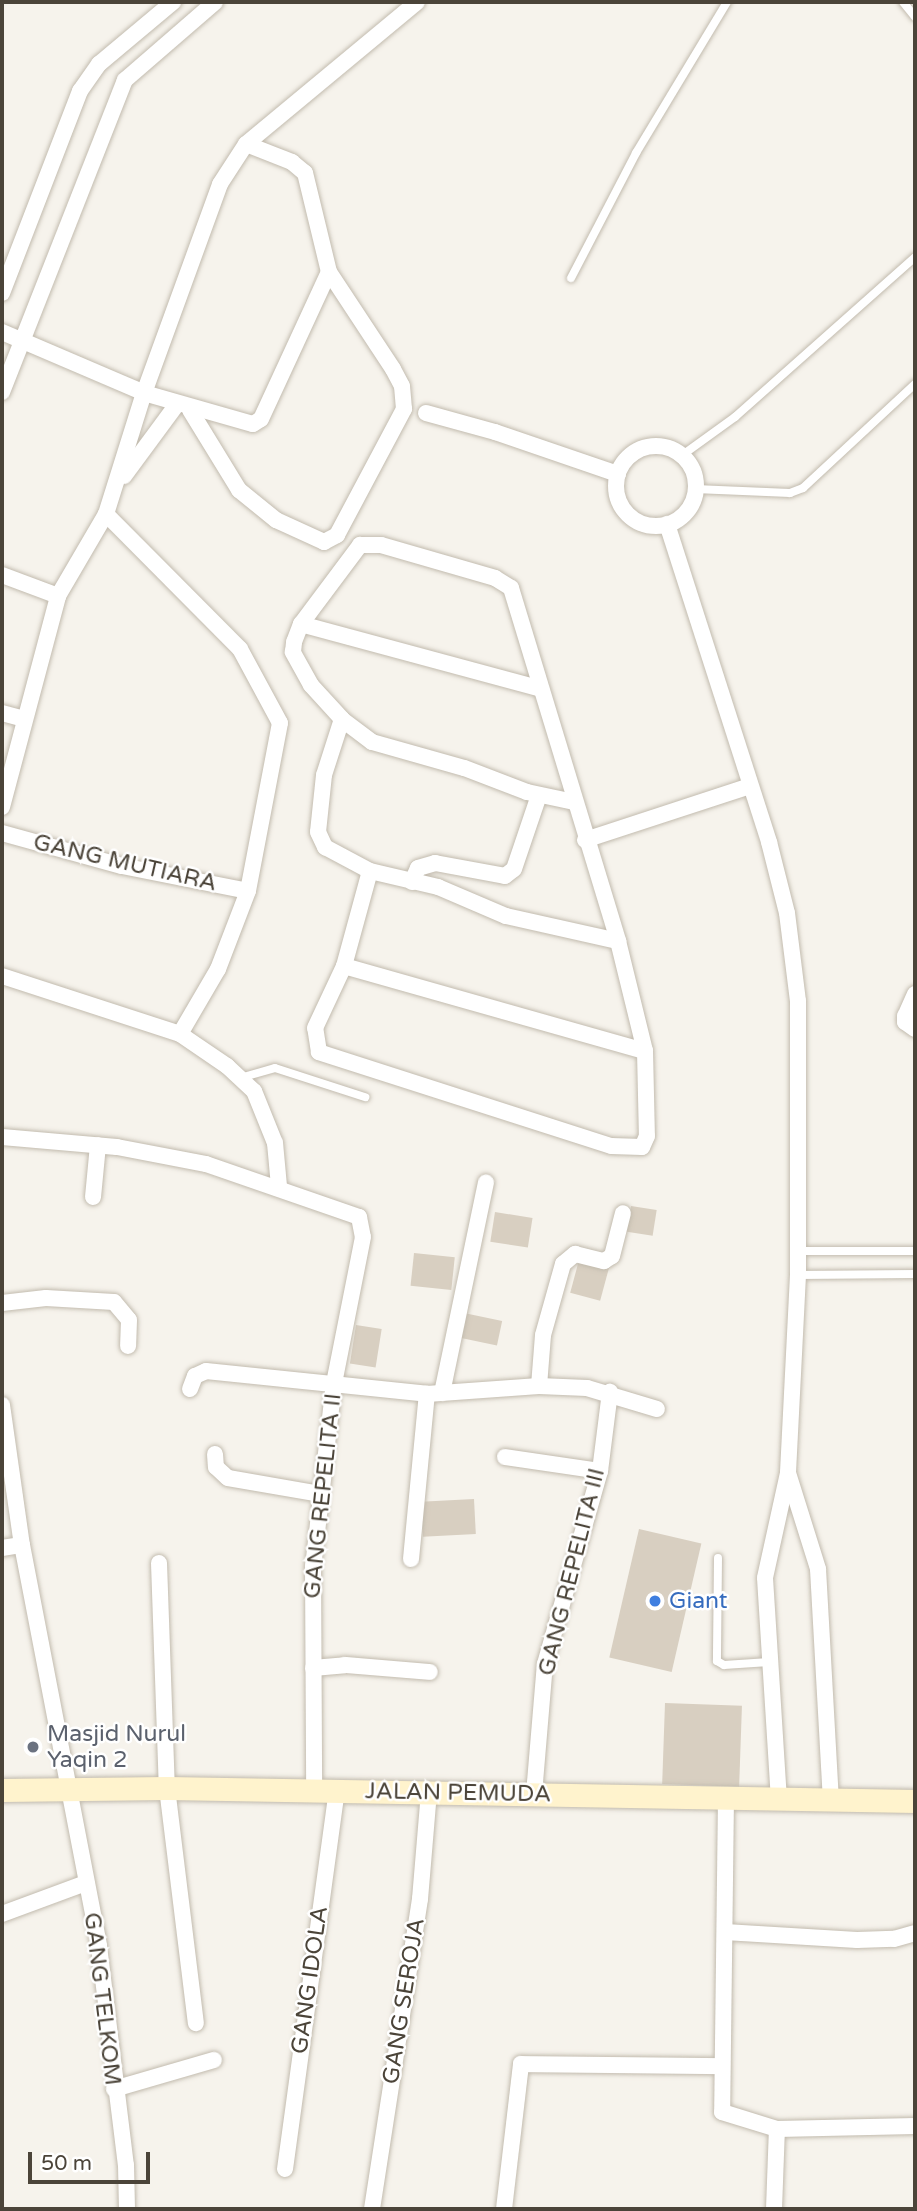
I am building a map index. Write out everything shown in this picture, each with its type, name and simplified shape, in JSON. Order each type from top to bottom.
[{"type":"main road","name":"JALAN PEMUDA","points":[[2,1790],[167,1788],[915,1801]]},
{"type":"street","points":[[2,293],[80,91],[99,64],[173,2]]},
{"type":"street","points":[[3,383],[23,340],[125,80],[215,2]]},
{"type":"street","points":[[2,807],[58,596],[106,514],[144,393],[220,184],[246,144],[416,2]]},
{"type":"street","points":[[99,64],[125,80]]},
{"type":"street","points":[[184,407],[239,490],[276,520],[324,541],[332,541],[404,409],[397,377],[329,272],[305,173],[292,162],[246,144]]},
{"type":"street","points":[[2,331],[144,393],[247,424],[261,419],[329,272]]},
{"type":"street","points":[[116,487],[184,407]]},
{"type":"street","points":[[426,413],[618,474]]},
{"type":"street","points":[[664,447],[681,456],[692,471],[695,489],[690,508],[667,524],[648,525],[624,510],[616,493],[618,474],[626,458],[645,448],[664,447]]},
{"type":"street","points":[[106,514],[240,649],[276,711],[279,735],[248,891],[218,969],[180,1034]]},
{"type":"street","points":[[667,524],[787,913],[798,1000],[798,1275],[788,1473],[765,1578],[779,1798]]},
{"type":"street","points":[[370,871],[344,966],[315,1028],[318,1052],[611,1146],[642,1147],[647,1136],[645,1051],[618,941],[573,802],[512,588],[495,578],[381,545],[360,545],[301,624],[293,652],[311,685],[342,719],[372,742],[539,795],[573,802]]},
{"type":"street","points":[[2,575],[58,596]]},
{"type":"street","points":[[301,624],[539,688]]},
{"type":"street","points":[[2,713],[24,719]]},
{"type":"street","points":[[342,719],[324,775],[318,832],[325,847],[370,871],[467,897],[506,916],[618,941]]},
{"type":"street","points":[[585,840],[750,786]]},
{"type":"street","points":[[412,882],[418,868],[435,863],[505,876],[514,869],[539,795]]},
{"type":"street","name":"GANG MUTIARA","points":[[2,833],[121,866],[248,891]]},
{"type":"street","points":[[344,966],[645,1051]]},
{"type":"street","points":[[2,976],[180,1034],[240,1077],[254,1091],[275,1143],[279,1186],[206,1164],[98,1145],[2,1137]]},
{"type":"street","points":[[915,994],[905,1016],[905,1022],[915,1029]]},
{"type":"street","points":[[93,1197],[98,1145]]},
{"type":"street","points":[[411,1559],[434,1394],[486,1183]]},
{"type":"street","name":"GANG REPELITA II","points":[[279,1186],[350,1210],[359,1216],[363,1237],[334,1383],[313,1566],[314,1790]]},
{"type":"street","points":[[539,1386],[543,1335],[563,1264],[575,1254],[604,1261],[612,1256],[622,1213]]},
{"type":"street","points":[[2,1303],[46,1298],[114,1303],[129,1320],[128,1346]]},
{"type":"street","points":[[190,1389],[195,1376],[206,1371],[434,1394],[539,1386],[610,1392],[657,1409]]},
{"type":"street","name":"GANG REPELITA III","points":[[534,1794],[545,1664],[600,1471],[610,1392]]},
{"type":"street","name":"GANG TELKOM","points":[[2,1405],[22,1545],[99,1946],[114,2089],[126,2165],[127,2209]]},
{"type":"street","points":[[215,1454],[216,1466],[229,1478],[320,1494]]},
{"type":"street","points":[[506,1457],[600,1471]]},
{"type":"street","points":[[788,1473],[818,1569],[831,1799]]},
{"type":"street","points":[[2,1548],[22,1545]]},
{"type":"street","points":[[159,1563],[167,1788],[195,2023]]},
{"type":"street","points":[[313,1668],[345,1665],[430,1672]]},
{"type":"street","name":"GANG IDOLA","points":[[285,2169],[337,1791]]},
{"type":"street","name":"GANG SEROJA","points":[[372,2209],[420,1899],[429,1792]]},
{"type":"street","points":[[726,1797],[722,2112],[777,2129],[915,2126]]},
{"type":"street","points":[[2,1914],[86,1883]]},
{"type":"street","points":[[725,1932],[856,1940],[894,1939],[915,1933]]},
{"type":"street","points":[[114,2089],[214,2060]]},
{"type":"street","points":[[504,2209],[521,2064],[721,2066]]},
{"type":"street","points":[[774,2209],[777,2129]]},
{"type":"lane","points":[[571,278],[636,153],[727,2]]},
{"type":"lane","points":[[903,2],[915,17]]},
{"type":"lane","points":[[681,456],[735,417],[915,257]]},
{"type":"lane","points":[[695,489],[790,493],[803,488],[915,384]]},
{"type":"lane","points":[[240,1077],[275,1068],[365,1097]]},
{"type":"lane","points":[[798,1251],[915,1251]]},
{"type":"lane","points":[[798,1275],[915,1274]]},
{"type":"lane","points":[[718,1558],[718,1661],[724,1665],[769,1662]]},
{"type":"building","points":[[631,1206],[657,1210],[653,1236],[627,1232]]},
{"type":"building","points":[[495,1212],[533,1218],[528,1248],[490,1242]]},
{"type":"building","points":[[414,1253],[455,1257],[451,1290],[411,1286]]},
{"type":"building","points":[[579,1260],[609,1268],[600,1301],[570,1293]]},
{"type":"building","points":[[464,1313],[502,1321],[497,1346],[459,1337]]},
{"type":"building","points":[[356,1325],[382,1329],[376,1368],[350,1364]]},
{"type":"building","points":[[474,1499],[476,1534],[423,1537],[421,1502]]},
{"type":"building","name":"Giant","points":[[639,1529],[701,1543],[672,1672],[609,1658]]},
{"type":"building","points":[[665,1703],[742,1706],[739,1787],[662,1784]]},
{"type":"place","name":"Giant","points":[[655,1601]]},
{"type":"place","name":"Masjid Nurul Yaqin 2","points":[[33,1747]]}]
